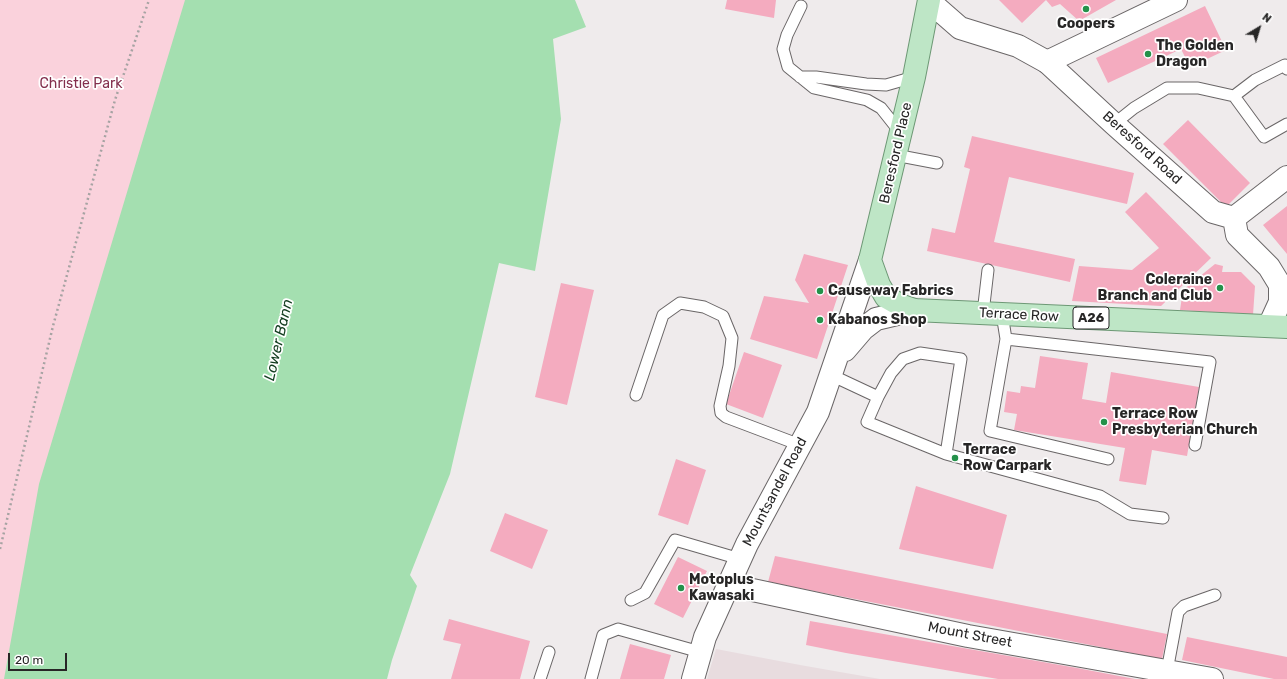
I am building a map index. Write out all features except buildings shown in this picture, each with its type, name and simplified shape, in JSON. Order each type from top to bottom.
[{"type":"main road","name":"Beresford Place","points":[[870,260],[914,76],[929,0]]},
{"type":"main road","name":"Terrace Row","points":[[870,260],[879,285],[886,297],[902,306],[914,310],[1278,326]]},
{"type":"street","name":"Beresford Road","points":[[929,0],[960,28],[1018,46],[1047,62],[1213,212],[1234,218]]},
{"type":"street","points":[[1047,62],[1176,0]]},
{"type":"street","points":[[1278,326],[1280,285],[1269,267],[1237,235],[1234,218],[1287,177]]},
{"type":"street","name":"Beresford Place","points":[[856,305],[870,260]]},
{"type":"street","name":"Mountsandel Road","points":[[693,679],[700,652],[740,559],[818,412],[856,305]]},
{"type":"street","name":"Terrace Row","points":[[834,368],[863,329],[876,319],[914,310]]},
{"type":"street","name":"Mount Street","points":[[729,585],[968,636],[1212,679]]},
{"type":"lane","points":[[801,6],[787,35],[783,49],[788,67],[814,88],[867,100],[881,108],[900,132]]},
{"type":"lane","points":[[1234,96],[1261,77],[1285,64],[1287,68]]},
{"type":"lane","points":[[800,77],[816,77],[866,84],[886,85],[914,76]]},
{"type":"lane","points":[[1114,124],[1134,108],[1167,88],[1198,88],[1234,96],[1264,137],[1287,124]]},
{"type":"lane","points":[[895,155],[936,163]]},
{"type":"lane","points":[[988,270],[992,314],[1006,339],[990,431],[1108,459]]},
{"type":"lane","points":[[636,395],[663,316],[680,303],[704,307],[723,316],[732,338],[729,366],[720,406],[721,413],[726,417],[800,445]]},
{"type":"lane","points":[[1006,339],[1210,362],[1195,445]]},
{"type":"lane","points":[[946,454],[961,359],[920,352],[903,359],[891,373],[866,422],[946,454],[1100,496],[1130,514],[1163,518]]},
{"type":"lane","points":[[834,368],[878,397]]},
{"type":"lane","points":[[631,600],[645,593],[675,540],[740,559]]},
{"type":"lane","points":[[1167,671],[1178,612],[1184,606],[1215,595]]},
{"type":"lane","points":[[591,679],[603,635],[618,629],[700,652]]},
{"type":"lane","points":[[540,679],[549,652]]},
{"type":"path","points":[[0,549],[53,326],[115,100],[149,0]]},
{"type":"shaded area","points":[[716,649],[800,665],[880,679],[707,679]]},
{"type":"green space","name":"Christie Park","points":[[0,0],[206,0],[83,679],[0,679]]},
{"type":"water","name":"Lower Bann","points":[[185,0],[575,0],[586,27],[553,39],[561,119],[535,271],[499,263],[450,474],[410,575],[417,586],[387,679],[4,679],[39,484]]},
{"type":"place","name":"Coopers","points":[[1086,9]]},
{"type":"place","name":"The Golden Dragon","points":[[1148,54]]},
{"type":"place","name":"Coleraine Branch and Club","points":[[1220,288]]},
{"type":"place","name":"Causeway Fabrics","points":[[820,291]]},
{"type":"place","name":"Kabanos Shop","points":[[820,320]]},
{"type":"place","name":"Terrace Row Presbyterian Church","points":[[1104,422]]},
{"type":"place","name":"Terrace Row Carpark","points":[[955,458]]},
{"type":"place","name":"Motoplus Kawasaki","points":[[681,588]]}]
